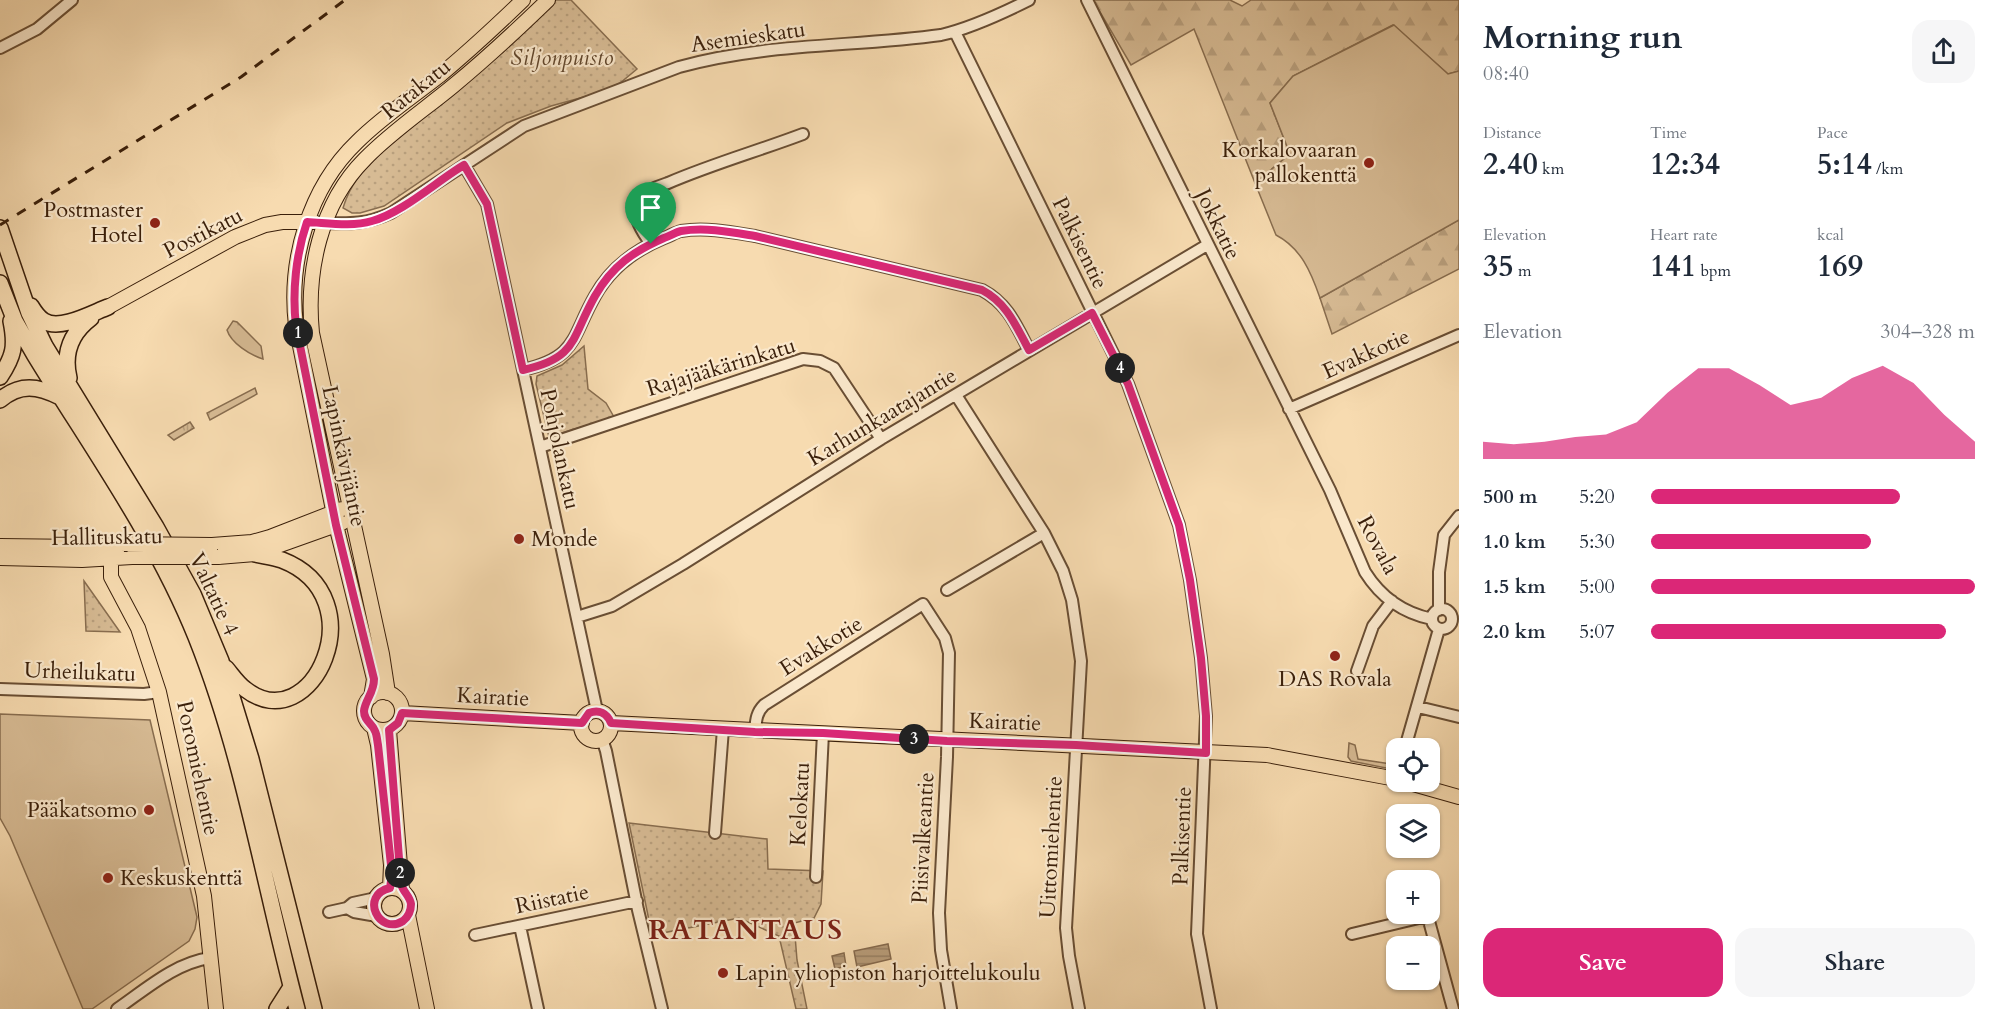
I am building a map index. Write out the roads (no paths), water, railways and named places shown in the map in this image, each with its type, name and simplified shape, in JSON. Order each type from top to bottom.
[{"type":"highway","name":"Valtatie 4","points":[[0,228],[29,313],[65,392],[165,569],[195,634],[230,734],[297,1009]]},
{"type":"highway","name":"Valtatie 4","points":[[0,283],[15,321],[167,546],[193,594],[221,661],[251,759],[312,1002]]},
{"type":"highway","points":[[23,294],[44,321],[51,324],[70,322],[108,307]]},
{"type":"highway","points":[[0,377],[10,360],[14,347],[7,303]]},
{"type":"highway","points":[[0,400],[18,389],[30,387],[65,392],[66,364],[70,343],[78,329],[108,307]]},
{"type":"highway","points":[[221,661],[239,684],[251,693],[266,699],[278,699],[289,697],[300,691],[319,672],[325,660],[331,637],[330,622],[319,591],[300,570],[289,563],[281,559],[255,554]]},
{"type":"highway","points":[[277,1009],[291,987]]},
{"type":"highway","points":[[312,1002],[325,1009]]},
{"type":"main road","name":"Ratakatu","points":[[307,222],[320,191],[356,143],[458,60],[523,0]]},
{"type":"main road","name":"Ratakatu","points":[[325,223],[340,192],[363,160],[468,73],[548,0]]},
{"type":"main road","name":"Postikatu","points":[[108,307],[235,237],[265,225],[282,222],[325,223]]},
{"type":"main road","name":"Lapinkävijäntie","points":[[307,222],[299,252],[295,316],[335,518],[374,679],[370,697]]},
{"type":"main road","name":"Lapinkävijäntie","points":[[325,223],[312,276],[311,322],[382,654],[388,693]]},
{"type":"main road","name":"Hallituskatu","points":[[0,558],[82,560],[116,549],[132,557],[215,551],[352,514]]},
{"type":"main road","name":"Hallituskatu","points":[[0,546],[255,554],[335,518]]},
{"type":"main road","name":"Poromiehentie","points":[[116,549],[111,577],[138,628],[159,692],[204,896],[216,1009]]},
{"type":"main road","points":[[379,693],[388,693],[399,700],[402,713],[398,723],[382,729],[366,720],[364,713],[370,697],[379,693]]},
{"type":"main road","points":[[597,711],[606,715],[611,723],[609,733],[602,740],[593,740],[585,736],[581,728],[589,713],[597,711]]},
{"type":"main road","name":"Kairatie","points":[[402,713],[582,723]]},
{"type":"main road","name":"Kairatie","points":[[611,723],[755,732],[823,733],[947,741],[1267,755],[1386,777]]},
{"type":"main road","points":[[382,729],[396,889]]},
{"type":"main road","points":[[1440,792],[1459,797]]},
{"type":"main road","points":[[396,889],[410,900],[411,906],[408,915],[402,921],[393,924],[384,922],[377,916],[374,908],[376,898],[382,891],[396,889]]},
{"type":"main road","points":[[408,915],[427,1009]]},
{"type":"main road","points":[[393,924],[402,936],[418,1009]]},
{"type":"street","points":[[0,48],[37,29],[72,0]]},
{"type":"street","name":"Jokkatie","points":[[1087,0],[1317,464]]},
{"type":"street","name":"Asemieskatu","points":[[325,223],[372,222],[391,213],[536,120],[679,67],[704,60],[761,51],[956,32],[1026,1]]},
{"type":"street","name":"Palkisentie","points":[[956,32],[1128,384],[1179,525],[1190,580],[1201,658],[1206,716],[1197,934],[1211,1009]]},
{"type":"street","points":[[651,244],[638,222],[635,210],[639,198],[650,190],[712,164],[803,134]]},
{"type":"street","name":"Pohjolankatu","points":[[464,165],[487,204],[597,711]]},
{"type":"street","points":[[523,370],[552,361],[573,344],[597,292],[628,257],[680,231],[721,230],[755,236],[982,290],[994,296],[1006,308],[1029,350]]},
{"type":"street","name":"Karhunkaatajantie","points":[[577,617],[612,606],[881,439],[1207,245]]},
{"type":"street","name":"Evakkotie","points":[[1289,409],[1459,335]]},
{"type":"street","name":"Rajajääkärinkatu","points":[[540,447],[803,359],[820,361],[834,368],[881,439]]},
{"type":"street","name":"Uittomiehentie","points":[[956,395],[1044,533],[1063,571],[1072,600],[1081,661],[1066,928],[1079,1009]]},
{"type":"street","name":"Rovala","points":[[1317,464],[1365,572],[1373,584],[1392,601],[1422,617],[1432,619]]},
{"type":"street","points":[[1439,609],[1439,572],[1444,535],[1459,516]]},
{"type":"street","points":[[947,590],[1044,533]]},
{"type":"street","points":[[1357,671],[1373,626],[1392,601]]},
{"type":"street","name":"Evakkotie","points":[[755,732],[756,718],[764,705],[923,604]]},
{"type":"street","name":"Piisivalkeantie","points":[[923,604],[948,645],[950,672],[939,913],[940,950],[951,1009]]},
{"type":"street","points":[[1439,609],[1448,611],[1455,619],[1448,627],[1439,629],[1434,626],[1432,619],[1434,613],[1439,609]]},
{"type":"street","points":[[1408,738],[1439,629]]},
{"type":"street","name":"Urheilukatu","points":[[0,689],[144,694],[159,692]]},
{"type":"street","points":[[1418,707],[1459,717]]},
{"type":"street","points":[[716,833],[723,729]]},
{"type":"street","name":"Kelokatu","points":[[816,877],[823,733]]},
{"type":"street","points":[[602,740],[662,1009]]},
{"type":"street","points":[[329,912],[376,898]]},
{"type":"street","name":"Riistatie","points":[[475,935],[637,901]]},
{"type":"street","points":[[347,908],[354,912],[377,916]]},
{"type":"street","points":[[1352,934],[1423,917],[1429,921],[1453,1009]]},
{"type":"street","points":[[520,926],[538,1009]]},
{"type":"street","points":[[117,1009],[171,972],[193,960],[210,958]]},
{"type":"railway","points":[[0,225],[241,77],[345,0]]},
{"type":"place","name":"Korkalovaaran pallokenttä","points":[[1369,163]]},
{"type":"place","name":"Postmaster Hotel","points":[[155,223]]},
{"type":"place","name":"Monde","points":[[519,539]]},
{"type":"place","name":"DAS Rovala","points":[[1335,656]]},
{"type":"place","name":"Pääkatsomo","points":[[149,810]]},
{"type":"place","name":"Keskuskenttä","points":[[108,878]]},
{"type":"place","name":"Lapin yliopiston harjoittelukoulu","points":[[723,973]]},
{"type":"district","name":"RATANTAUS","points":[[746,930]]},
{"type":"park label","name":"Siljonpuisto","points":[[562,58]]}]
